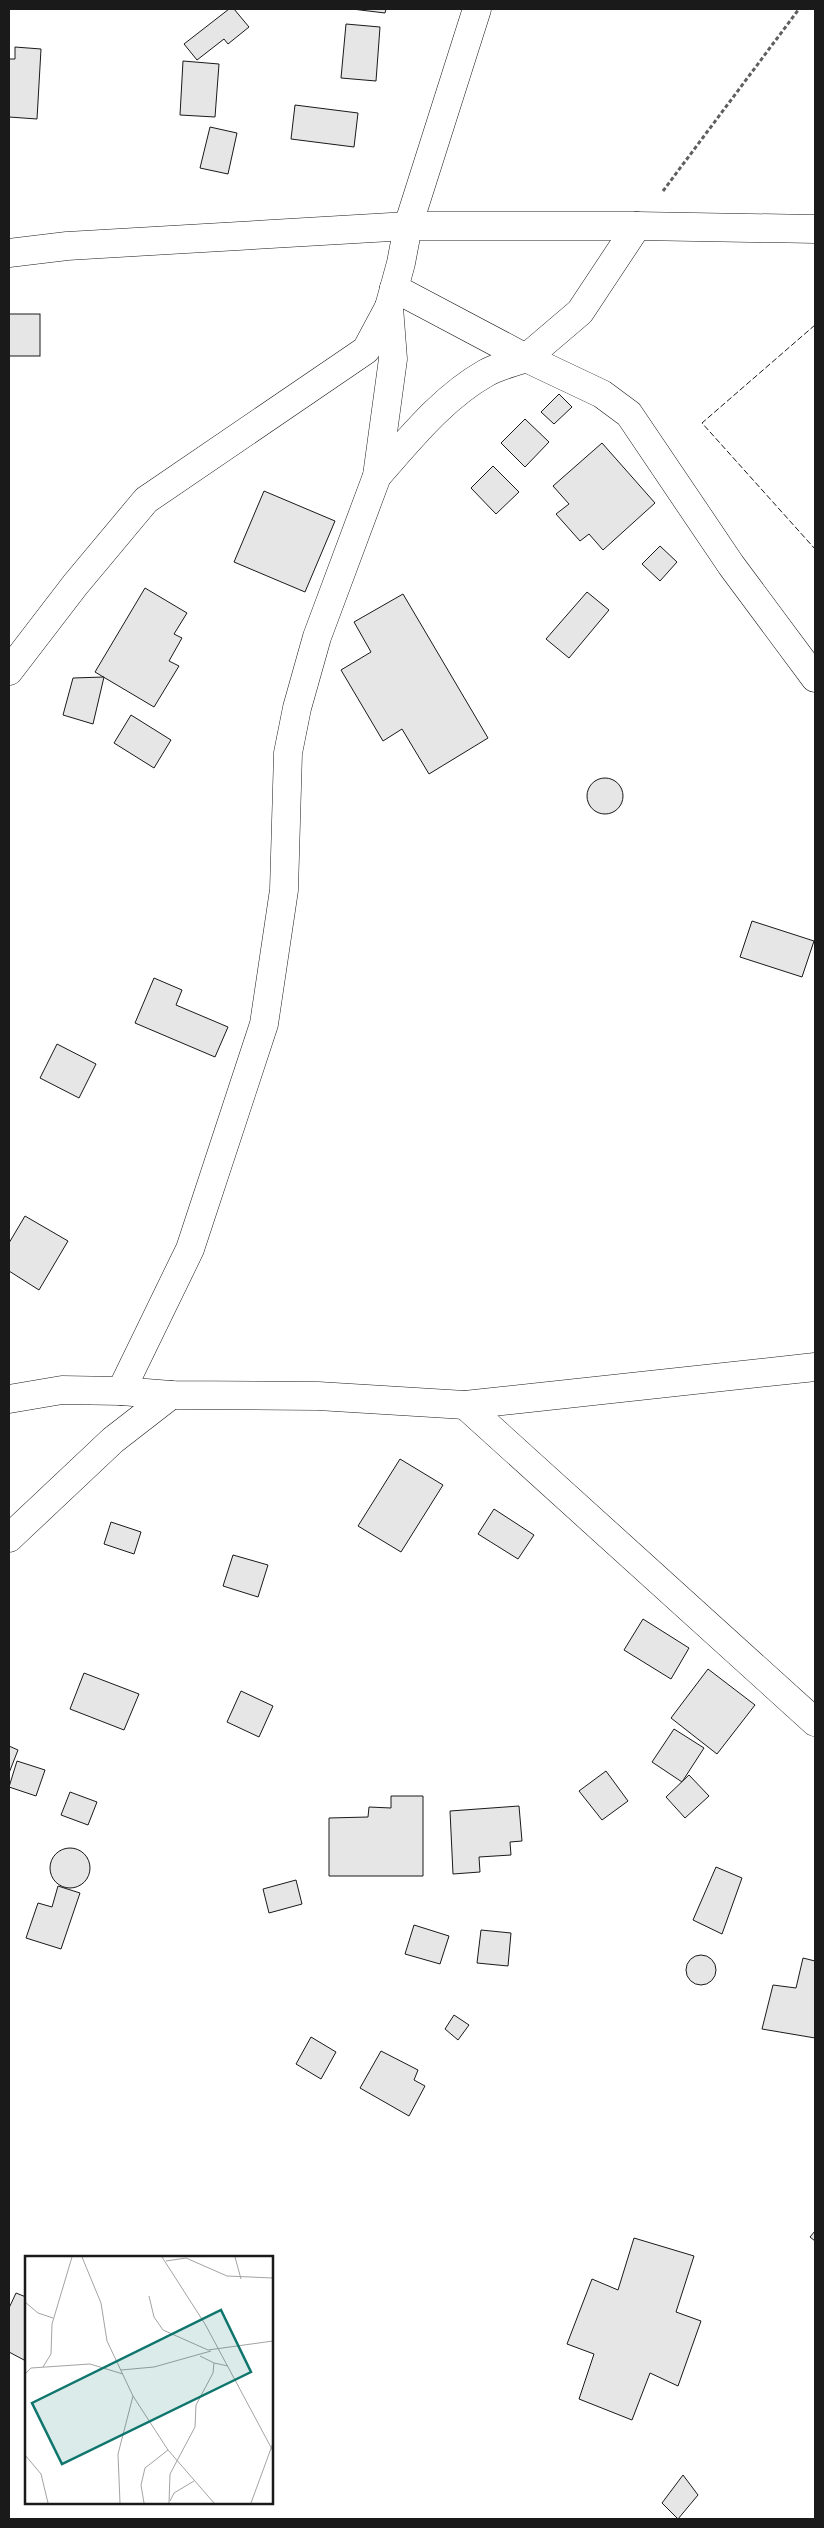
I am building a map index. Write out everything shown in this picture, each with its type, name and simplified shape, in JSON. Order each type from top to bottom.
[{"type":"street","points":[[121,1391],[190,1249],[264,1024],[284,890],[288,753],[297,708],[317,637],[377,476],[393,359],[392,298],[408,226],[477,9]]},
{"type":"street","points":[[9,253],[67,246],[408,226],[637,226],[815,229]]},
{"type":"street","points":[[377,476],[421,426],[460,390],[487,372],[526,358],[580,312],[637,226]]},
{"type":"street","points":[[392,298],[602,394],[629,414],[731,565],[815,678]]},
{"type":"street","points":[[9,671],[75,585],[146,500],[350,364],[366,350],[392,298]]},
{"type":"street","points":[[9,1399],[62,1390],[121,1391],[171,1395],[318,1396],[466,1405],[815,1367]]},
{"type":"street","points":[[9,1538],[113,1440],[171,1395]]},
{"type":"street","points":[[466,1405],[815,1722]]},
{"type":"path","points":[[637,226],[799,9]]},
{"type":"building","points":[[229,9],[234,9],[249,27],[228,44],[224,39],[197,60],[184,44]]},
{"type":"building","points":[[352,9],[386,9],[385,13]]},
{"type":"building","points":[[346,24],[380,27],[376,81],[341,78]]},
{"type":"building","points":[[15,47],[41,49],[37,119],[9,117],[9,59],[15,59]]},
{"type":"building","points":[[183,61],[219,64],[215,117],[180,115]]},
{"type":"building","points":[[295,105],[358,113],[354,147],[291,139]]},
{"type":"building","points":[[210,127],[237,133],[228,174],[200,168]]},
{"type":"building","points":[[9,314],[40,314],[40,356],[9,356]]},
{"type":"building","points":[[559,394],[572,407],[554,424],[541,412]]},
{"type":"building","points":[[525,419],[549,442],[525,467],[501,443]]},
{"type":"building","points":[[602,443],[655,503],[603,550],[589,534],[580,541],[556,514],[569,504],[553,486]]},
{"type":"building","points":[[493,466],[519,492],[496,514],[471,488]]},
{"type":"building","points":[[264,491],[335,521],[305,592],[234,562]]},
{"type":"building","points":[[660,546],[677,562],[660,581],[642,564]]},
{"type":"building","points":[[145,588],[187,613],[174,634],[182,638],[169,661],[179,666],[154,707],[95,672]]},
{"type":"building","points":[[587,592],[609,610],[569,658],[546,639]]},
{"type":"building","points":[[403,594],[488,738],[429,774],[402,729],[383,741],[341,670],[371,652],[354,622]]},
{"type":"building","points":[[104,677],[93,724],[63,715],[73,678]]},
{"type":"building","points":[[131,715],[171,740],[154,768],[114,743]]},
{"type":"building","points":[[605,778],[612,779],[618,783],[622,789],[622,803],[618,809],[612,813],[605,814],[598,813],[592,809],[588,803],[587,796],[588,789],[592,783],[598,779]]},
{"type":"building","points":[[752,921],[814,941],[802,977],[740,957]]},
{"type":"building","points":[[154,978],[182,990],[176,1005],[228,1027],[215,1057],[135,1023]]},
{"type":"building","points":[[57,1044],[96,1064],[79,1098],[40,1078]]},
{"type":"building","points":[[25,1216],[68,1241],[39,1290],[9,1271],[9,1243]]},
{"type":"building","points":[[400,1459],[443,1485],[401,1552],[358,1526]]},
{"type":"building","points":[[494,1509],[534,1535],[518,1559],[478,1534]]},
{"type":"building","points":[[111,1522],[141,1532],[134,1554],[104,1544]]},
{"type":"building","points":[[233,1555],[268,1565],[258,1597],[223,1586]]},
{"type":"building","points":[[643,1619],[689,1648],[671,1679],[624,1650]]},
{"type":"building","points":[[708,1669],[755,1705],[717,1754],[671,1718]]},
{"type":"building","points":[[84,1673],[139,1694],[124,1730],[70,1709]]},
{"type":"building","points":[[241,1691],[273,1706],[259,1737],[227,1722]]},
{"type":"building","points":[[674,1729],[704,1748],[682,1782],[652,1762]]},
{"type":"building","points":[[9,1746],[18,1750],[9,1773]]},
{"type":"building","points":[[17,1761],[45,1770],[36,1796],[9,1787]]},
{"type":"building","points":[[606,1771],[628,1801],[602,1820],[579,1791]]},
{"type":"building","points":[[689,1775],[709,1796],[685,1818],[666,1797]]},
{"type":"building","points":[[70,1792],[97,1802],[88,1825],[61,1815]]},
{"type":"building","points":[[391,1796],[423,1796],[423,1876],[329,1876],[329,1818],[368,1817],[369,1807],[391,1808]]},
{"type":"building","points":[[519,1806],[522,1841],[510,1842],[511,1855],[479,1857],[480,1872],[453,1874],[450,1811]]},
{"type":"building","points":[[70,1848],[84,1854],[90,1868],[84,1882],[70,1888],[56,1882],[50,1868],[56,1854]]},
{"type":"building","points":[[716,1867],[742,1878],[722,1934],[693,1920]]},
{"type":"building","points":[[296,1880],[302,1904],[269,1913],[263,1889]]},
{"type":"building","points":[[58,1886],[80,1893],[61,1949],[26,1938],[38,1903],[52,1907]]},
{"type":"building","points":[[414,1925],[449,1936],[440,1964],[405,1954]]},
{"type":"building","points":[[481,1930],[511,1933],[508,1966],[477,1963]]},
{"type":"building","points":[[701,1955],[712,1959],[716,1970],[712,1981],[701,1985],[690,1981],[686,1970],[690,1959]]},
{"type":"building","points":[[803,1958],[815,1961],[815,2038],[762,2029],[773,1985],[796,1988]]},
{"type":"building","points":[[454,2015],[469,2025],[458,2040],[445,2029]]},
{"type":"building","points":[[311,2037],[336,2052],[321,2079],[296,2064]]},
{"type":"building","points":[[381,2051],[418,2070],[414,2080],[425,2086],[409,2116],[360,2088]]},
{"type":"building","points":[[815,2231],[815,2241],[810,2237]]},
{"type":"building","points":[[634,2238],[694,2256],[676,2312],[701,2321],[678,2386],[650,2373],[632,2420],[579,2399],[594,2354],[567,2344],[592,2279],[618,2290]]},
{"type":"building","points":[[16,2293],[25,2297],[25,2360],[9,2352],[9,2308]]},
{"type":"building","points":[[683,2475],[698,2495],[678,2519],[662,2503]]},
{"type":"fence","points":[[815,325],[702,423],[815,549]]}]
